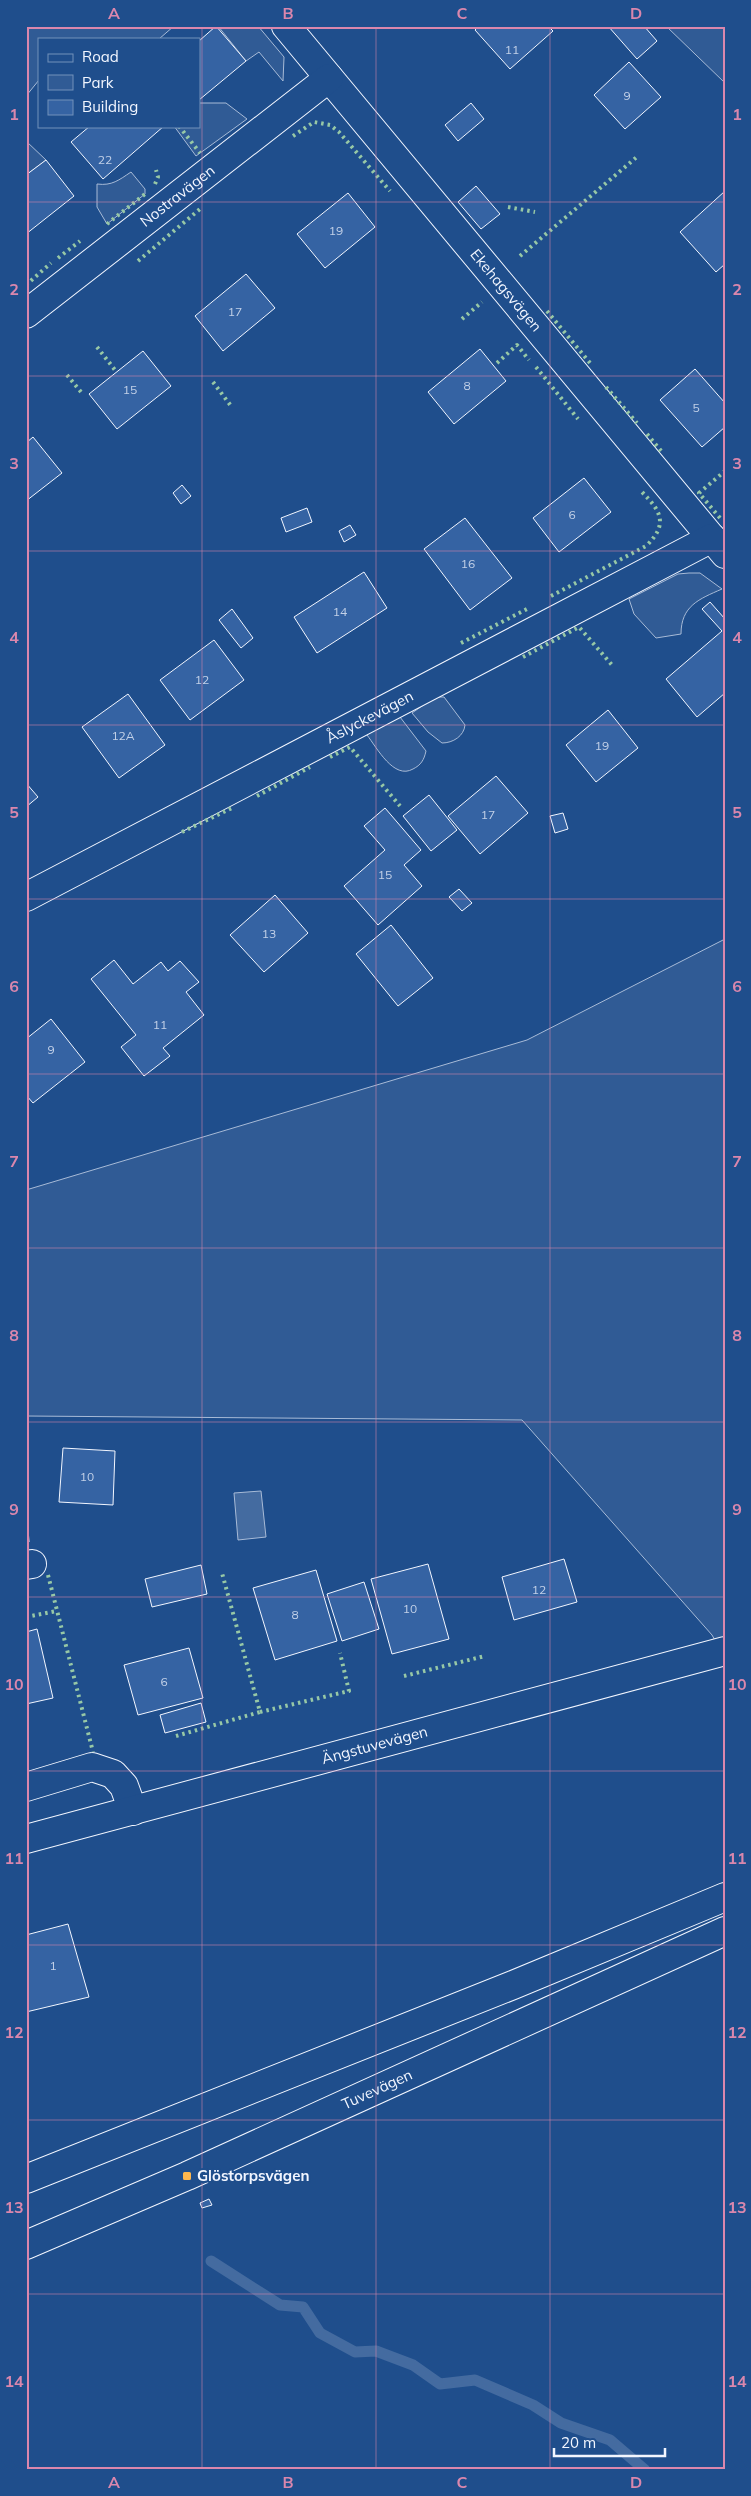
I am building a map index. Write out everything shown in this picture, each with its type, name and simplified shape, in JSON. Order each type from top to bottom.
[{"type":"street","name":"Ekehagsvägen","points":[[286,26],[718,546]]},
{"type":"street","name":"Nostravägen","points":[[26,314],[329,78]]},
{"type":"street","name":"Åslyckevägen","points":[[26,897],[718,546]]},
{"type":"street","name":"Ängstuvevägen","points":[[26,1839],[725,1651]]},
{"type":"street","points":[[26,1787],[92,1768],[113,1774],[124,1786],[133,1810]]},
{"type":"street","points":[[26,2179],[513,1985],[725,1896]]},
{"type":"street","name":"Tuvevägen","points":[[26,2246],[187,2176],[725,1931]]},
{"type":"green space","points":[[26,26],[174,26],[160,38],[38,38],[38,81],[26,96]]},
{"type":"green space","points":[[218,26],[258,26],[284,57],[283,81],[259,52],[246,61]]},
{"type":"green space","points":[[666,26],[725,26],[725,83]]},
{"type":"green space","points":[[200,103],[226,103],[247,119],[196,156],[175,128],[200,128]]},
{"type":"green space","points":[[26,141],[46,160],[26,175]]},
{"type":"green space","points":[[131,172],[145,189],[145,194],[107,224],[97,207],[97,184],[111,183]]},
{"type":"green space","points":[[700,573],[722,589],[699,600],[688,610],[684,617],[681,634],[656,638],[634,614],[629,599],[678,574]]},
{"type":"green space","points":[[435,697],[444,697],[465,725],[460,736],[450,742],[442,743],[428,732],[412,713]]},
{"type":"green space","points":[[400,717],[426,751],[420,764],[406,771],[393,767],[367,735],[369,732]]},
{"type":"green space","points":[[725,939],[725,1658],[712,1635],[522,1420],[26,1416],[26,1190],[527,1040]]},
{"type":"shaded area","points":[[261,1491],[266,1537],[238,1540],[234,1493]]},
{"type":"building","points":[[216,26],[246,61],[200,99],[200,40]]},
{"type":"building","points":[[479,26],[548,26],[553,31],[510,69],[475,30]]},
{"type":"building","points":[[608,26],[644,26],[657,41],[637,59]]},
{"type":"building","points":[[629,62],[661,97],[625,129],[594,95]]},
{"type":"building","points":[[471,103],[484,119],[458,141],[445,125]]},
{"type":"building","points":[[88,128],[162,128],[103,179],[71,142]]},
{"type":"building","points":[[46,160],[74,196],[26,234],[26,175]]},
{"type":"building","points":[[476,186],[500,214],[481,229],[458,202]]},
{"type":"building","points":[[725,191],[725,264],[716,272],[680,232]]},
{"type":"building","points":[[348,193],[375,227],[325,268],[297,234]]},
{"type":"building","points":[[246,274],[275,308],[223,351],[195,316]]},
{"type":"building","points":[[480,349],[506,381],[454,424],[428,392]]},
{"type":"building","points":[[143,351],[171,386],[117,429],[89,394]]},
{"type":"building","points":[[695,369],[725,403],[725,427],[702,447],[660,400]]},
{"type":"building","points":[[33,437],[62,473],[26,501],[26,443]]},
{"type":"building","points":[[584,478],[611,512],[559,552],[533,518]]},
{"type":"building","points":[[182,485],[191,496],[181,504],[173,493]]},
{"type":"building","points":[[307,508],[312,522],[286,532],[281,518]]},
{"type":"building","points":[[465,518],[512,578],[470,610],[424,549]]},
{"type":"building","points":[[350,525],[356,535],[344,542],[339,531]]},
{"type":"building","points":[[364,572],[387,608],[317,653],[294,617]]},
{"type":"building","points":[[710,602],[725,619],[725,693],[697,717],[666,679],[722,631],[702,609]]},
{"type":"building","points":[[232,609],[253,638],[241,648],[219,620]]},
{"type":"building","points":[[214,640],[244,680],[190,720],[160,680]]},
{"type":"building","points":[[128,694],[165,745],[119,778],[82,727]]},
{"type":"building","points":[[608,710],[638,748],[596,782],[566,745]]},
{"type":"building","points":[[496,776],[528,813],[480,854],[448,816]]},
{"type":"building","points":[[26,783],[38,797],[26,807]]},
{"type":"building","points":[[429,795],[457,830],[431,851],[403,816]]},
{"type":"building","points":[[385,808],[421,850],[404,865],[422,886],[378,925],[344,886],[385,850],[364,826]]},
{"type":"building","points":[[563,813],[568,829],[555,833],[550,816]]},
{"type":"building","points":[[459,889],[472,903],[462,911],[449,897]]},
{"type":"building","points":[[275,895],[308,933],[264,972],[230,935]]},
{"type":"building","points":[[391,925],[433,978],[398,1006],[356,954]]},
{"type":"building","points":[[114,960],[133,984],[161,962],[168,971],[180,961],[199,982],[186,992],[204,1015],[163,1048],[170,1056],[144,1076],[121,1047],[136,1035],[91,979]]},
{"type":"building","points":[[51,1019],[85,1062],[33,1103],[26,1095],[26,1039]]},
{"type":"building","points":[[63,1448],[115,1451],[113,1505],[59,1502]]},
{"type":"building","points":[[26,1502],[29,1542],[26,1542]]},
{"type":"building","points":[[564,1559],[577,1602],[514,1620],[502,1577]]},
{"type":"building","points":[[428,1564],[449,1639],[392,1654],[371,1579]]},
{"type":"building","points":[[201,1565],[207,1594],[152,1607],[145,1579]]},
{"type":"building","points":[[316,1570],[337,1641],[275,1660],[253,1588]]},
{"type":"building","points":[[364,1582],[379,1629],[342,1641],[327,1594]]},
{"type":"building","points":[[37,1629],[53,1698],[26,1704],[26,1632]]},
{"type":"building","points":[[189,1648],[203,1698],[138,1715],[124,1665]]},
{"type":"building","points":[[201,1703],[206,1722],[165,1733],[160,1715]]},
{"type":"building","points":[[68,1924],[89,1997],[26,2012],[26,1935]]},
{"type":"building","points":[[209,2199],[212,2205],[202,2208],[200,2203]]},
{"type":"waterway","points":[[211,2261],[280,2305],[303,2307],[320,2333],[355,2352],[376,2351],[413,2365],[440,2384],[475,2380],[533,2405],[561,2423],[610,2440],[645,2470]]},
{"type":"hedge","points":[[293,136],[314,122],[330,125],[339,132],[390,191]]},
{"type":"hedge","points":[[181,128],[200,153]]},
{"type":"hedge","points":[[520,256],[638,156]]},
{"type":"hedge","points":[[155,184],[158,177],[156,170]]},
{"type":"hedge","points":[[107,224],[145,194]]},
{"type":"hedge","points":[[508,207],[535,212]]},
{"type":"hedge","points":[[138,261],[200,209]]},
{"type":"hedge","points":[[58,258],[80,241]]},
{"type":"hedge","points":[[26,285],[51,263]]},
{"type":"hedge","points":[[462,319],[482,302]]},
{"type":"hedge","points":[[547,311],[590,363]]},
{"type":"hedge","points":[[497,363],[517,345],[529,360]]},
{"type":"hedge","points":[[97,347],[115,370]]},
{"type":"hedge","points":[[536,367],[578,419]]},
{"type":"hedge","points":[[67,375],[81,392]]},
{"type":"hedge","points":[[213,382],[231,406]]},
{"type":"hedge","points":[[606,387],[637,423]]},
{"type":"hedge","points":[[647,434],[662,452]]},
{"type":"hedge","points":[[720,518],[699,493],[725,471]]},
{"type":"hedge","points":[[551,596],[646,546],[653,538],[658,531],[660,518],[653,505],[641,491]]},
{"type":"hedge","points":[[461,643],[527,609]]},
{"type":"hedge","points":[[523,657],[579,627],[612,665]]},
{"type":"hedge","points":[[330,757],[350,747],[400,806]]},
{"type":"hedge","points":[[257,796],[310,767]]},
{"type":"hedge","points":[[182,832],[234,807]]},
{"type":"hedge","points":[[176,1736],[260,1712],[222,1573]]},
{"type":"hedge","points":[[48,1575],[93,1752]]},
{"type":"hedge","points":[[26,1617],[57,1611]]},
{"type":"hedge","points":[[260,1712],[349,1691],[340,1653]]},
{"type":"hedge","points":[[404,1676],[485,1656]]},
{"type":"place","name":"Glöstorpsvägen","points":[[187,2176]]}]
